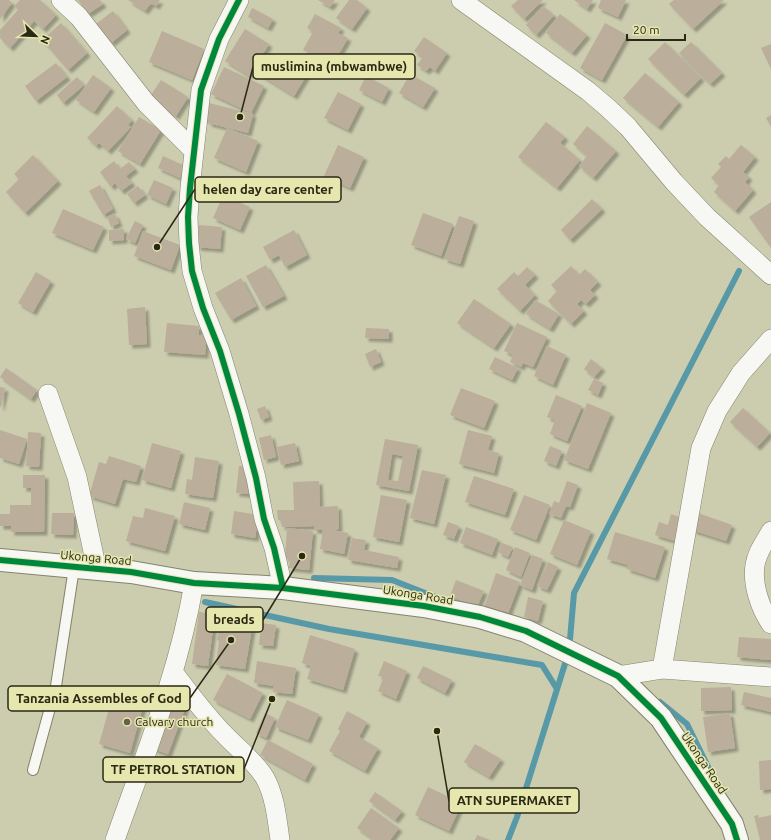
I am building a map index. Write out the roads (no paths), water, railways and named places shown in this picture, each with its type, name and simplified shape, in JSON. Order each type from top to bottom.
[{"type":"street","points":[[60,0],[79,17],[146,103],[194,151]]},
{"type":"street","points":[[239,0],[219,39],[201,90],[188,217],[192,270],[203,308],[220,351],[239,414],[256,478],[264,519],[274,548],[283,588]]},
{"type":"street","points":[[461,0],[566,75],[603,104],[628,127],[670,177],[707,217],[771,275]]},
{"type":"street","points":[[662,669],[700,448],[721,405],[742,373],[771,339]]},
{"type":"street","points":[[48,394],[77,477],[97,570]]},
{"type":"street","points":[[771,531],[760,548],[755,565],[760,604],[771,624]]},
{"type":"street","name":"Ukonga Road","points":[[0,560],[74,568],[131,572],[194,582],[283,588],[424,606],[480,617],[526,631],[618,676],[661,718],[732,824],[737,840]]},
{"type":"street","points":[[116,840],[174,674],[187,623],[194,582]]},
{"type":"street","points":[[618,676],[662,669],[771,677]]},
{"type":"street","points":[[174,674],[224,735],[250,760],[264,777],[271,791],[276,811],[280,840]]},
{"type":"lane","points":[[33,770],[56,686],[74,568]]},
{"type":"waterway","points":[[508,840],[517,817],[569,651],[574,593],[739,271]]},
{"type":"waterway","points":[[314,578],[392,580],[443,600]]},
{"type":"waterway","points":[[205,602],[329,629],[542,665],[557,689]]},
{"type":"waterway","points":[[660,702],[687,724],[715,781]]},
{"type":"place","name":"muslimina (mbwambwe)","points":[[240,117]]},
{"type":"place","name":"helen day care center","points":[[157,247]]},
{"type":"place","name":"breads","points":[[302,556]]},
{"type":"place","name":"Tanzania Assembles of God","points":[[231,640]]},
{"type":"place","name":"TF PETROL STATION","points":[[272,699]]},
{"type":"place","name":"Calvary church","points":[[127,722]]},
{"type":"place","name":"ATN SUPERMAKET","points":[[437,731]]}]
